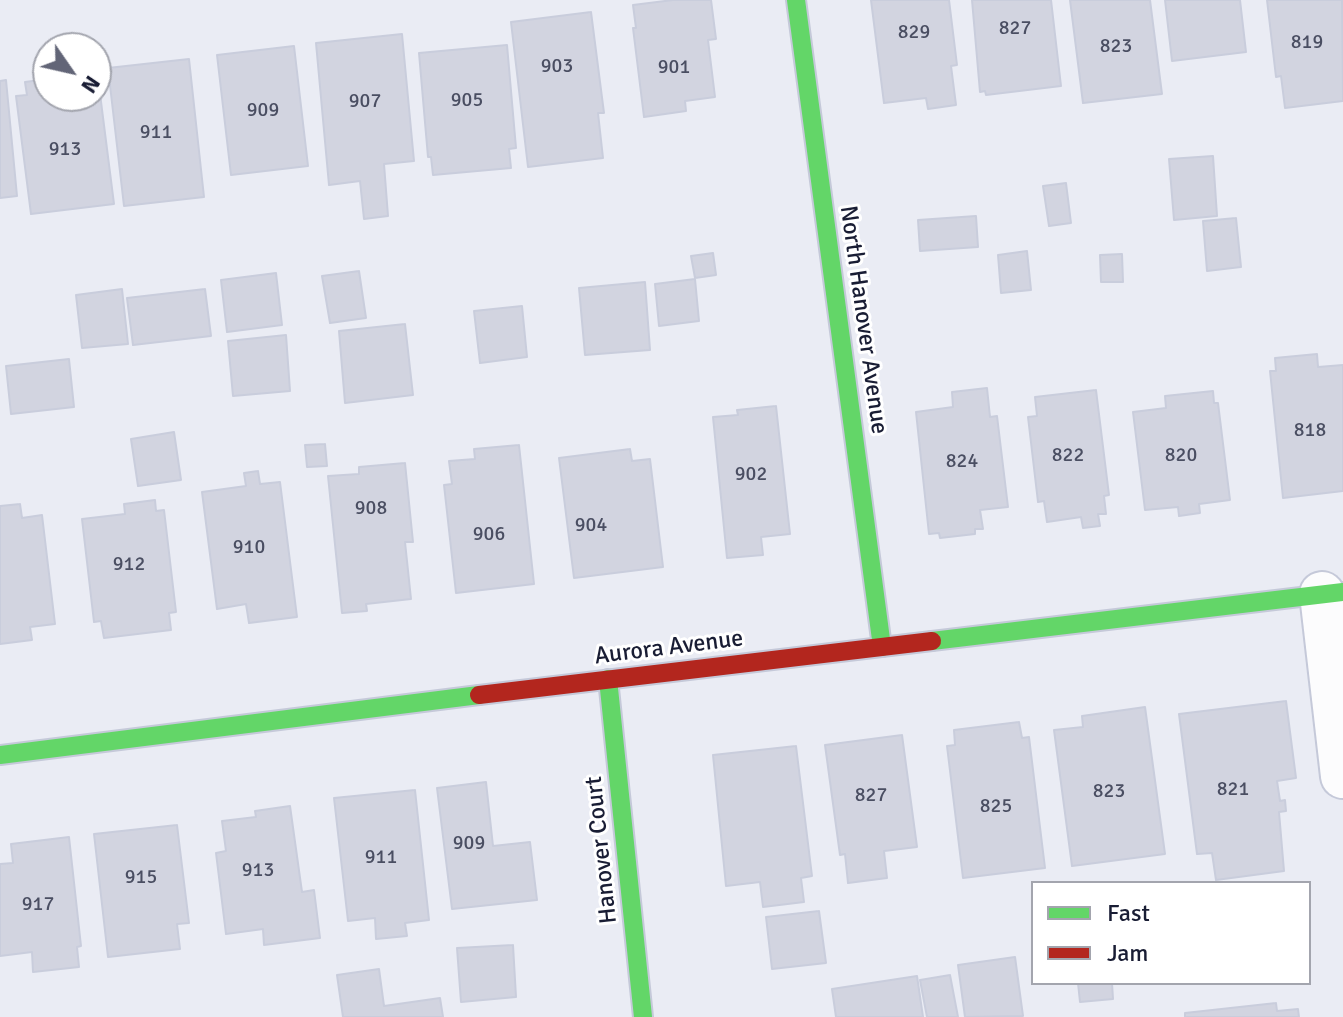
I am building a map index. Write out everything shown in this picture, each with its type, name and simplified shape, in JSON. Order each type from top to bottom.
[{"type":"street","name":"North Hanover Avenue","points":[[796,0],[882,647]]},
{"type":"street","name":"Aurora Avenue","points":[[0,755],[1332,593]]},
{"type":"street","points":[[1332,593],[1343,776]]},
{"type":"street","name":"Hanover Court","points":[[608,679],[643,1017]]},
{"type":"building","points":[[673,0],[711,0],[716,39],[708,40],[715,97],[685,101],[686,111],[644,117],[633,5]]},
{"type":"building","points":[[871,0],[949,0],[957,65],[951,66],[956,105],[928,109],[926,98],[884,103]]},
{"type":"building","points":[[972,0],[1051,0],[1061,86],[986,95],[985,91],[980,92]]},
{"type":"building","points":[[1070,0],[1150,0],[1162,94],[1083,103]]},
{"type":"building","points":[[1165,0],[1240,0],[1246,52],[1172,61]]},
{"type":"building","points":[[1267,0],[1342,0],[1343,101],[1285,108],[1281,76],[1276,77]]},
{"type":"building","points":[[591,12],[604,113],[598,113],[603,158],[528,167],[511,22]]},
{"type":"building","points":[[402,34],[414,161],[384,164],[388,216],[364,219],[360,181],[329,185],[316,43]]},
{"type":"building","points":[[507,45],[516,148],[509,149],[511,168],[433,175],[431,157],[428,157],[419,53]]},
{"type":"building","points":[[294,46],[308,166],[231,175],[217,55]]},
{"type":"building","points":[[189,59],[204,197],[124,206],[112,102],[112,68]]},
{"type":"building","points":[[6,80],[17,196],[0,198],[0,81]]},
{"type":"building","points":[[32,81],[32,112],[102,112],[114,204],[31,214],[16,96],[27,95],[25,82]]},
{"type":"building","points":[[1213,156],[1217,216],[1174,220],[1169,159]]},
{"type":"building","points":[[1066,183],[1071,223],[1049,226],[1043,186]]},
{"type":"building","points":[[976,216],[978,247],[920,251],[918,220]]},
{"type":"building","points":[[1236,218],[1241,267],[1207,271],[1203,221]]},
{"type":"building","points":[[1027,251],[1031,290],[1001,293],[998,255]]},
{"type":"building","points":[[713,253],[716,275],[695,278],[691,256]]},
{"type":"building","points":[[1122,254],[1123,282],[1101,282],[1100,255]]},
{"type":"building","points":[[359,271],[366,318],[330,323],[322,276]]},
{"type":"building","points":[[276,273],[282,325],[227,332],[221,280]]},
{"type":"building","points":[[695,279],[699,321],[659,326],[655,284]]},
{"type":"building","points":[[645,282],[650,350],[585,355],[579,288]]},
{"type":"building","points":[[122,289],[128,344],[82,348],[76,295]]},
{"type":"building","points":[[205,289],[211,336],[133,345],[127,298]]},
{"type":"building","points":[[522,306],[527,357],[480,363],[474,311]]},
{"type":"building","points":[[405,324],[413,395],[345,403],[339,331]]},
{"type":"building","points":[[286,335],[290,391],[233,396],[228,341]]},
{"type":"building","points":[[1317,354],[1318,367],[1343,365],[1343,491],[1283,498],[1270,371],[1276,371],[1275,358]]},
{"type":"building","points":[[69,359],[74,407],[11,414],[6,366]]},
{"type":"building","points":[[987,388],[990,417],[997,416],[1008,507],[980,510],[983,529],[975,529],[975,534],[940,538],[939,533],[929,534],[916,412],[953,407],[952,392]]},
{"type":"building","points":[[1096,390],[1109,495],[1104,496],[1106,514],[1098,514],[1100,526],[1083,528],[1081,517],[1047,522],[1044,501],[1038,502],[1028,417],[1037,416],[1035,397]]},
{"type":"building","points":[[1213,391],[1214,403],[1218,403],[1230,500],[1199,504],[1200,513],[1179,516],[1178,507],[1145,510],[1133,412],[1166,408],[1165,396]]},
{"type":"building","points":[[776,406],[790,534],[761,537],[763,555],[727,558],[713,417],[738,415],[737,410]]},
{"type":"building","points":[[174,432],[181,480],[138,486],[131,439]]},
{"type":"building","points":[[325,444],[327,466],[307,467],[305,445]]},
{"type":"building","points":[[519,445],[534,584],[456,593],[444,485],[452,484],[449,461],[475,459],[474,449]]},
{"type":"building","points":[[630,449],[632,461],[650,459],[663,567],[574,578],[559,458]]},
{"type":"building","points":[[405,463],[413,542],[405,542],[411,599],[366,604],[367,611],[342,613],[328,476],[359,474],[359,467]]},
{"type":"building","points":[[258,471],[260,484],[280,482],[297,617],[249,623],[246,604],[217,609],[202,492],[246,486],[244,473]]},
{"type":"building","points":[[155,500],[156,511],[164,510],[176,612],[169,613],[171,630],[104,638],[101,621],[94,622],[82,519],[125,514],[124,504]]},
{"type":"building","points":[[20,504],[22,518],[42,515],[55,624],[30,627],[32,640],[0,644],[0,506]]},
{"type":"building","points":[[1286,701],[1296,778],[1277,781],[1280,801],[1285,800],[1286,811],[1279,812],[1284,871],[1216,880],[1212,853],[1197,854],[1179,714]]},
{"type":"building","points":[[1145,707],[1165,854],[1072,866],[1054,730],[1083,727],[1082,716]]},
{"type":"building","points":[[1019,722],[1022,738],[1029,737],[1045,868],[963,878],[947,746],[955,745],[954,730]]},
{"type":"building","points":[[902,735],[917,847],[884,851],[887,878],[848,883],[845,854],[840,855],[825,745]]},
{"type":"building","points":[[796,746],[812,876],[801,878],[804,902],[763,907],[760,882],[726,886],[713,755]]},
{"type":"building","points":[[486,782],[493,846],[530,842],[537,900],[452,909],[437,788]]},
{"type":"building","points":[[415,790],[429,920],[405,923],[407,936],[376,939],[375,918],[348,921],[334,798]]},
{"type":"building","points":[[290,806],[302,892],[314,890],[320,938],[264,945],[263,929],[226,934],[216,853],[226,851],[222,821],[256,817],[255,811]]},
{"type":"building","points":[[177,825],[189,923],[177,924],[180,949],[108,957],[94,834]]},
{"type":"building","points":[[69,837],[81,946],[77,947],[79,967],[33,972],[32,952],[0,956],[0,864],[13,863],[11,844]]},
{"type":"building","points":[[819,911],[826,963],[772,969],[766,917]]},
{"type":"building","points":[[513,945],[516,997],[461,1002],[457,948]]},
{"type":"building","points":[[1015,957],[1023,1016],[965,1017],[958,965]]},
{"type":"building","points":[[379,969],[384,1006],[440,998],[443,1017],[343,1017],[337,975]]},
{"type":"building","points":[[950,975],[958,1017],[927,1017],[920,980]]},
{"type":"building","points":[[917,976],[923,1017],[836,1017],[832,989]]},
{"type":"building","points":[[1078,985],[1112,985],[1113,999],[1080,1002]]},
{"type":"building","points":[[1276,1003],[1277,1011],[1298,1009],[1299,1017],[1185,1017],[1185,1013]]},
{"type":"traffic: fast","points":[[796,0],[882,647]]},
{"type":"traffic: fast","points":[[932,641],[1343,592]]},
{"type":"traffic: fast","points":[[608,679],[643,1017]]},
{"type":"traffic: fast","points":[[0,755],[479,695]]},
{"type":"traffic: jam","points":[[479,695],[932,641]]}]
